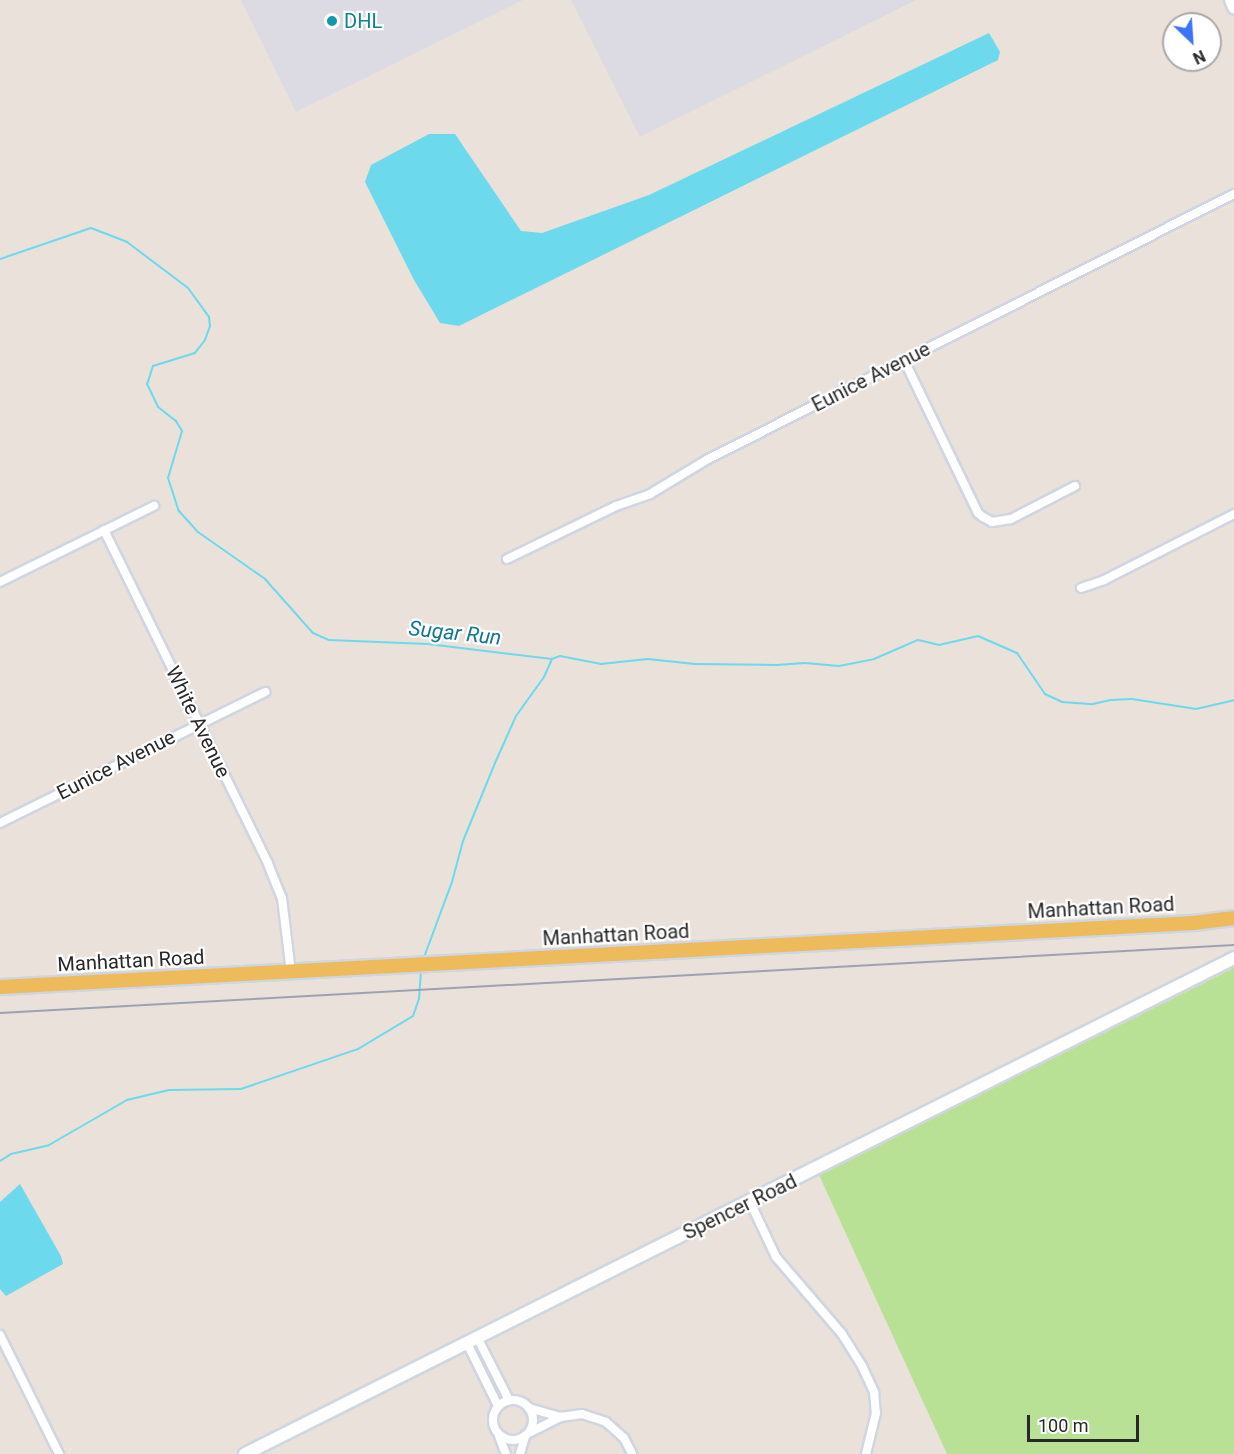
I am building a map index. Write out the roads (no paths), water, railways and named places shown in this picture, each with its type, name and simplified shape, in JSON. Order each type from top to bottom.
[{"type":"main road","name":"Manhattan Road","points":[[0,987],[1183,923],[1234,918]]},
{"type":"street","points":[[1231,0],[1234,7]]},
{"type":"street","name":"Eunice Avenue","points":[[507,559],[616,506],[650,494],[708,459],[1234,194]]},
{"type":"street","points":[[904,360],[978,513],[992,522],[1011,519],[1075,486]]},
{"type":"street","points":[[0,582],[154,506]]},
{"type":"street","points":[[1081,588],[1104,580],[1234,514]]},
{"type":"street","name":"White Avenue","points":[[104,530],[282,898],[291,972]]},
{"type":"street","name":"Eunice Avenue","points":[[0,823],[266,692]]},
{"type":"street","name":"Spencer Road","points":[[245,1454],[1234,958]]},
{"type":"street","points":[[750,1202],[776,1257],[842,1334],[862,1366],[874,1392],[876,1413],[866,1454]]},
{"type":"street","points":[[0,1335],[59,1454]]},
{"type":"street","points":[[472,1340],[509,1400]]},
{"type":"street","points":[[472,1340],[498,1406],[492,1424],[506,1454]]},
{"type":"street","points":[[498,1406],[509,1400],[518,1401],[561,1417]]},
{"type":"street","points":[[520,1454],[533,1419],[529,1407]]},
{"type":"street","points":[[499,1436],[512,1441],[561,1417],[582,1414],[606,1422],[624,1438],[632,1454]]},
{"type":"water","points":[[989,33],[1000,52],[998,60],[459,326],[440,323],[414,280],[365,182],[371,165],[429,134],[455,134],[521,231],[542,233],[649,195]]},
{"type":"water","points":[[20,1184],[61,1256],[63,1264],[6,1296],[0,1289],[0,1202]]},
{"type":"waterway","name":"Sugar Run","points":[[0,259],[91,228],[127,242],[188,288],[209,317],[210,326],[205,340],[195,353],[153,366],[147,384],[158,407],[176,421],[182,431],[168,478],[179,511],[198,532],[265,579],[313,633],[329,640],[428,644],[552,659],[560,656],[601,664],[648,659],[695,664],[805,663],[839,666],[874,659],[918,640],[939,645],[978,636],[1017,653],[1045,694],[1062,702],[1093,704],[1132,699],[1196,709],[1234,700]]},
{"type":"waterway","points":[[423,960],[452,882],[463,841],[495,763],[516,716],[544,677],[552,659]]},
{"type":"waterway","points":[[0,1161],[11,1154],[49,1145],[127,1100],[169,1090],[241,1089],[358,1049],[413,1016],[419,999],[421,968]]},
{"type":"railway","points":[[0,1013],[1234,945]]},
{"type":"place","name":"DHL","points":[[332,21]]}]
